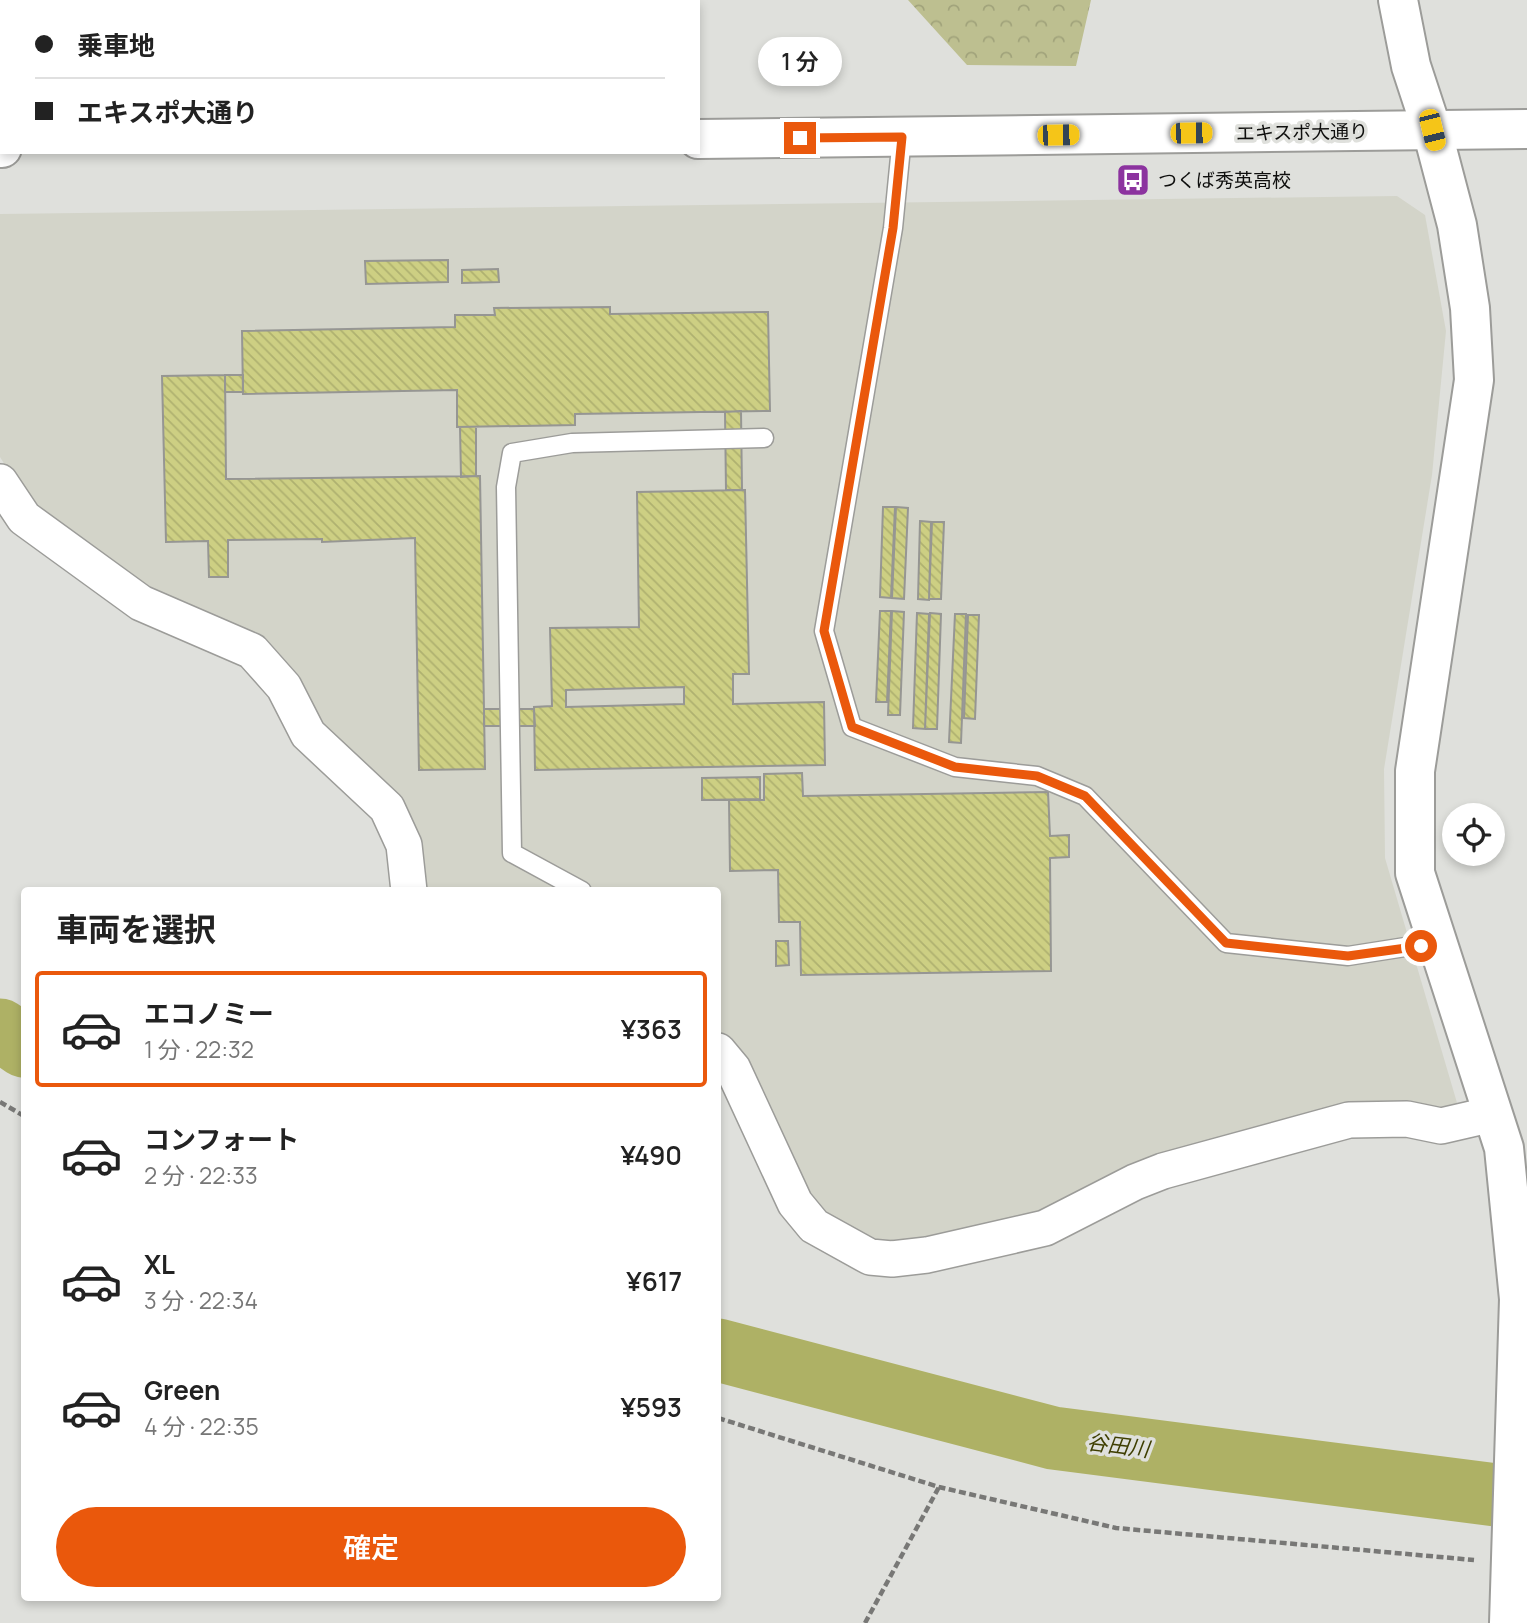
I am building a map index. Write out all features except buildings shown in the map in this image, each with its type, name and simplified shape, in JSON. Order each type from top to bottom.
[{"type":"street","points":[[1398,0],[1411,66],[1432,130],[1462,247],[1470,308],[1474,380],[1415,771],[1415,873],[1504,1148],[1519,1299],[1508,1623]]},
{"type":"street","name":"エキスポ大通り","points":[[700,139],[1527,129]]},
{"type":"street","points":[[0,482],[24,518],[141,603],[252,651],[284,687],[308,734],[387,808],[404,845],[409,887]]},
{"type":"street","points":[[721,1055],[733,1069],[795,1203],[808,1219],[814,1226],[854,1250],[870,1257],[892,1259],[927,1255],[1045,1228],[1135,1182],[1163,1171],[1349,1120],[1408,1119],[1441,1126],[1493,1114]]},
{"type":"lane","points":[[902,137],[893,228],[824,631],[852,727],[955,767],[1037,776],[1085,796],[1226,943],[1348,956],[1405,950],[1437,942]]},
{"type":"lane","points":[[575,887],[512,853],[506,487],[512,453],[572,443],[764,438]]},
{"type":"path","points":[[0,1102],[21,1114]]},
{"type":"path","points":[[721,1419],[939,1487],[1115,1528],[1510,1563]]},
{"type":"path","points":[[864,1623],[939,1487]]},
{"type":"shaded area","points":[[1397,196],[1425,215],[1446,331],[1432,475],[1384,769],[1385,858],[1460,1113],[1388,1106],[1036,1219],[874,1248],[811,1206],[721,1044],[721,887],[417,887],[283,663],[145,592],[33,510],[0,457],[0,214]]},
{"type":"green space","points":[[908,0],[1091,0],[1076,66],[967,65]]},
{"type":"waterway","name":"谷田川","points":[[0,1030],[21,1044]]},
{"type":"waterway","name":"谷田川","points":[[721,1351],[1053,1438],[1527,1499]]},
{"type":"place","name":"つくば秀英高校","points":[[1133,180]]},
{"type":"route","points":[[800,138],[902,137],[893,228],[824,631],[852,727],[955,767],[1037,776],[1085,796],[1226,943],[1348,956],[1421,946]]}]
